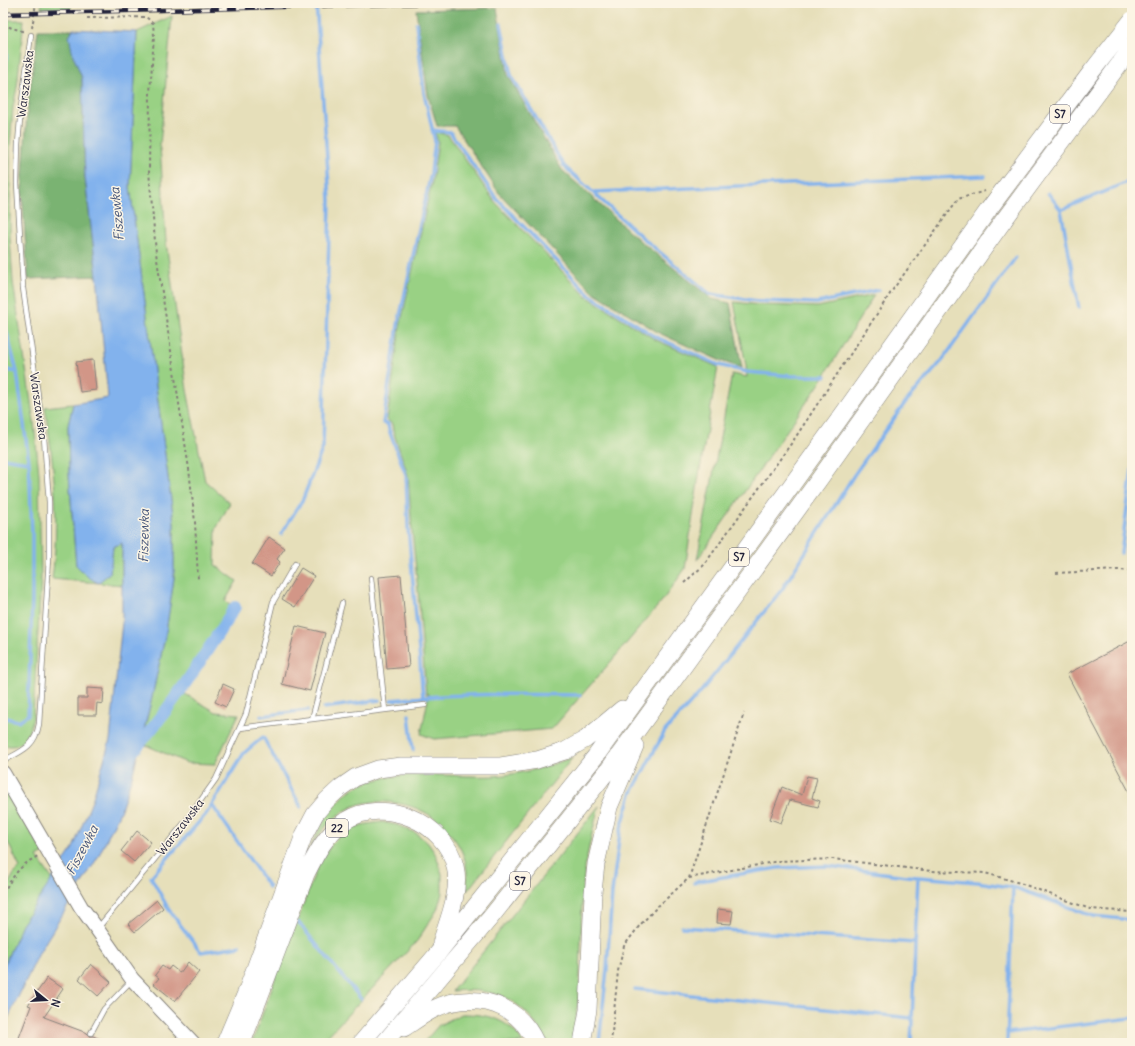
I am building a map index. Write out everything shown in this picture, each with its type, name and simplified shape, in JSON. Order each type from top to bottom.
[{"type":"highway","name":"S7","points":[[360,1043],[438,953],[595,757],[989,209],[1132,20]]},
{"type":"highway","name":"S7","points":[[385,1043],[491,917],[608,769],[1004,220],[1132,47]]},
{"type":"highway","points":[[225,1043],[246,993],[304,835],[314,814],[340,788],[356,777],[378,769],[400,766],[501,766],[537,760],[565,750],[586,739],[641,694]]},
{"type":"highway","points":[[582,1043],[588,1010],[593,893],[601,837],[616,788],[649,714]]},
{"type":"highway","name":"22","points":[[242,1043],[306,874],[323,842],[333,830],[346,820],[363,814],[382,811],[398,813],[413,818],[428,826],[442,838],[450,851],[455,866],[457,880],[452,908],[438,953]]},
{"type":"highway","points":[[385,1043],[433,1010],[453,1002],[476,1001],[489,1002],[502,1007],[514,1015],[524,1023],[536,1043]]},
{"type":"main road","points":[[3,773],[46,855],[81,907],[132,979],[193,1043]]},
{"type":"lane","name":"Warszawska","points":[[3,761],[29,746],[37,735],[39,724],[49,558],[49,502],[44,438],[23,288],[17,183],[21,115],[31,34]]},
{"type":"lane","name":"Warszawska","points":[[97,929],[186,821],[216,779],[246,714],[273,602],[295,564]]},
{"type":"lane","points":[[371,578],[385,710]]},
{"type":"lane","points":[[312,719],[342,603]]},
{"type":"lane","points":[[240,728],[425,705]]},
{"type":"lane","points":[[91,1033],[104,1009],[132,979]]},
{"type":"path","points":[[3,25],[31,34],[36,3]]},
{"type":"path","points":[[92,6],[122,3]]},
{"type":"path","points":[[87,18],[146,17],[153,23],[154,36],[150,93],[149,171],[156,253],[190,469],[198,579]]},
{"type":"path","points":[[1056,573],[1118,570],[1132,571]]},
{"type":"path","points":[[690,878],[744,713]]},
{"type":"path","points":[[3,893],[14,874],[28,861],[46,855]]},
{"type":"path","points":[[611,1043],[618,971],[624,946],[640,925],[657,907],[690,878],[779,861],[833,859],[931,871],[985,873],[1020,882],[1090,909],[1132,912]]},
{"type":"green space","points":[[42,3],[72,3],[71,8],[41,8]]},
{"type":"green space","points":[[497,8],[508,75],[562,170],[640,241],[712,299],[730,303],[742,368],[721,361],[659,333],[592,291],[499,193],[455,126],[437,126],[428,95],[416,10]]},
{"type":"green space","points":[[172,16],[160,145],[166,242],[187,390],[205,481],[230,503],[216,529],[215,565],[237,581],[225,601],[235,607],[197,668],[180,691],[216,712],[239,714],[215,764],[187,763],[141,743],[166,632],[174,578],[174,523],[130,187],[137,32]]},
{"type":"green space","points":[[3,20],[24,20],[17,87],[13,107],[10,145],[10,239],[13,282],[34,422],[39,474],[41,578],[33,718],[24,740],[21,743],[10,746],[3,745]]},
{"type":"green space","points":[[38,30],[73,30],[73,55],[82,78],[85,178],[97,276],[28,279],[22,191],[27,112]]},
{"type":"green space","points":[[435,132],[448,135],[495,202],[586,296],[656,340],[718,367],[699,475],[685,569],[662,601],[552,729],[434,739],[421,734],[429,694],[426,694],[408,475],[392,424],[387,420],[400,327],[433,177],[438,142]]},
{"type":"green space","points":[[874,295],[820,383],[697,560],[732,374],[747,377],[734,302],[759,305],[818,307]]},
{"type":"green space","points":[[73,404],[68,426],[69,474],[76,565],[110,573],[113,547],[122,543],[122,585],[52,579],[56,536],[56,515],[51,450],[45,407]]},
{"type":"green space","points":[[573,757],[467,891],[467,871],[460,847],[438,821],[428,814],[411,806],[390,802],[370,802],[352,807],[332,820],[309,849],[323,822],[336,804],[350,791],[367,783],[384,778],[402,776],[494,776],[515,774],[535,770]]},
{"type":"green space","points":[[3,784],[44,853],[37,857],[53,880],[22,924],[3,968],[3,893],[14,874],[20,868],[3,832]]},
{"type":"green space","points":[[599,806],[585,866],[578,1004],[571,1043],[547,1043],[530,1017],[520,1007],[509,1000],[484,992],[469,990],[452,991]]},
{"type":"green space","points":[[382,822],[397,825],[416,833],[428,843],[436,855],[442,874],[442,893],[437,910],[417,941],[321,1043],[252,1043],[312,881],[326,852],[340,836],[350,829],[371,823]]},
{"type":"green space","points":[[462,1014],[481,1015],[504,1023],[511,1028],[523,1043],[423,1043],[439,1025]]},
{"type":"water","name":"Fiszewka","points":[[73,29],[137,32],[130,187],[174,523],[174,578],[166,632],[151,702],[132,777],[120,812],[98,857],[40,951],[3,1029],[3,968],[22,924],[73,848],[92,801],[110,740],[122,622],[122,543],[113,547],[110,573],[98,583],[88,577],[76,565],[69,474],[68,426],[73,404],[108,398],[97,276],[85,178],[82,78],[73,55],[69,36]]},
{"type":"building","points":[[93,360],[96,390],[80,392],[76,362]]},
{"type":"building","points":[[269,537],[285,548],[277,559],[280,562],[271,576],[252,564]]},
{"type":"building","points":[[301,568],[314,576],[295,607],[282,599]]},
{"type":"building","points":[[401,575],[409,667],[387,669],[379,577]]},
{"type":"building","points":[[296,626],[325,633],[310,691],[282,684]]},
{"type":"building","points":[[1132,640],[1132,797],[1067,674]]},
{"type":"building","points":[[223,684],[234,689],[226,707],[215,702]]},
{"type":"building","points":[[87,688],[104,689],[103,704],[97,703],[96,715],[78,715],[78,698],[87,698]]},
{"type":"building","points":[[807,776],[817,778],[812,798],[820,801],[818,807],[790,800],[781,823],[770,819],[782,787],[802,795]]},
{"type":"building","points":[[137,831],[151,842],[134,862],[121,851]]},
{"type":"building","points":[[157,900],[163,908],[135,932],[128,924]]},
{"type":"building","points":[[718,909],[733,911],[731,924],[717,923]]},
{"type":"building","points":[[188,962],[199,972],[175,1001],[154,984],[159,978],[155,975],[162,966],[168,970],[171,966],[180,973]]},
{"type":"building","points":[[91,964],[111,982],[98,996],[79,979]]},
{"type":"building","points":[[47,978],[63,989],[44,1017],[109,1043],[17,1043],[31,1006],[28,1005]]},
{"type":"waterway","points":[[281,534],[303,499],[323,447],[330,200],[316,3]]},
{"type":"waterway","points":[[416,23],[424,93],[435,141],[431,173],[398,325],[383,423],[388,424],[406,475],[408,527],[423,697]]},
{"type":"waterway","points":[[501,24],[511,75],[564,166],[644,239],[710,294],[758,301],[817,303],[878,290]]},
{"type":"waterway","points":[[3,35],[6,35],[6,63],[3,99]]},
{"type":"waterway","points":[[432,130],[450,132],[496,198],[590,295],[656,337],[719,365],[747,372],[792,376],[826,376]]},
{"type":"waterway","points":[[593,192],[985,176]]},
{"type":"waterway","points":[[1061,210],[1132,180]]},
{"type":"waterway","points":[[1048,193],[1061,210],[1079,308]]},
{"type":"waterway","points":[[599,1043],[607,969],[612,893],[620,832],[631,794],[665,731],[699,694],[783,588],[854,475],[905,403],[941,362],[1016,257]]},
{"type":"waterway","points":[[3,318],[17,372],[29,462],[32,532],[32,601],[28,715],[18,721],[6,718],[3,710]]},
{"type":"waterway","points":[[3,369],[17,372]]},
{"type":"waterway","points":[[3,458],[29,462]]},
{"type":"waterway","points":[[1121,553],[1132,470]]},
{"type":"waterway","points":[[130,755],[172,702],[235,607]]},
{"type":"waterway","points":[[391,700],[462,695],[580,695]]},
{"type":"waterway","points":[[324,708],[379,700]]},
{"type":"waterway","points":[[261,716],[308,710]]},
{"type":"waterway","points":[[409,715],[413,750]]},
{"type":"waterway","points":[[240,946],[201,952],[169,910],[151,877],[206,814],[244,753],[263,737],[301,807]]},
{"type":"waterway","points":[[212,805],[269,887]]},
{"type":"waterway","points":[[694,883],[778,868],[827,866],[907,876],[977,882],[1016,888],[1093,916],[1132,920]]},
{"type":"waterway","points":[[911,1043],[918,877]]},
{"type":"waterway","points":[[1007,1043],[1013,888]]},
{"type":"waterway","points":[[298,922],[361,999]]},
{"type":"waterway","points":[[682,927],[915,943]]},
{"type":"waterway","points":[[635,989],[912,1018]]},
{"type":"waterway","points":[[1007,1033],[1132,1018]]},
{"type":"railway","points":[[3,14],[432,3]]}]
